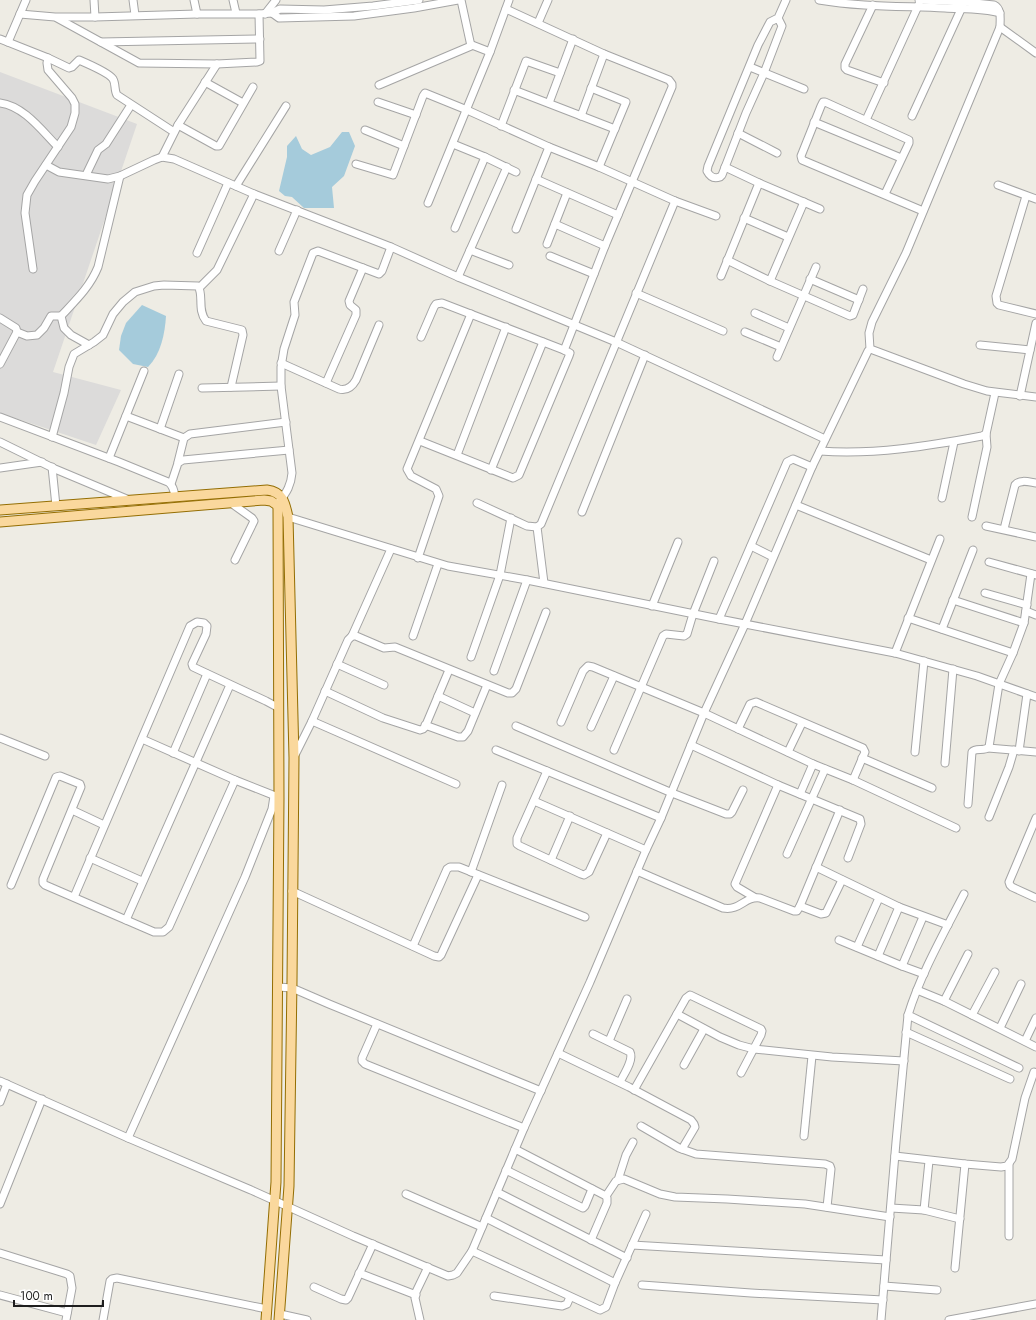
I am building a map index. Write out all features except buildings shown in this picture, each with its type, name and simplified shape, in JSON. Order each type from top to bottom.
[{"type":"main road","points":[[0,510],[266,490],[275,492],[280,502],[278,508],[279,780],[277,797],[278,987],[276,1202],[266,1320]]},
{"type":"main road","points":[[0,522],[264,500],[284,501],[288,517],[294,779],[288,1207],[280,1317]]},
{"type":"main road","points":[[117,501],[118,512]]},
{"type":"main road","points":[[279,780],[294,779]]},
{"type":"street","points":[[8,42],[26,0]]},
{"type":"street","points":[[94,0],[95,17]]},
{"type":"street","points":[[133,0],[134,15]]},
{"type":"street","points":[[194,0],[197,14]]},
{"type":"street","points":[[233,0],[236,13]]},
{"type":"street","points":[[55,17],[139,63],[216,64],[259,62],[261,59],[260,39],[265,14],[276,0]]},
{"type":"street","points":[[265,14],[280,9],[324,10],[419,0]]},
{"type":"street","points":[[20,14],[55,17],[95,17],[236,13],[265,14],[279,18],[334,17],[414,8],[460,0],[472,45]]},
{"type":"street","points":[[428,203],[467,110],[509,0]]},
{"type":"street","points":[[538,23],[548,0]]},
{"type":"street","points":[[778,18],[782,26],[764,73],[738,133],[726,167],[720,178],[712,177],[707,171],[708,166],[770,22],[778,18],[786,0]]},
{"type":"street","points":[[0,1102],[4,1082],[128,1138],[448,1276],[457,1273],[472,1250],[524,1128],[590,982],[672,793],[704,713],[745,624],[812,467],[870,349],[869,333],[872,322],[906,253],[1000,27],[1000,13],[964,3],[920,2],[872,5],[819,0]]},
{"type":"street","points":[[866,120],[920,2]]},
{"type":"street","points":[[912,116],[964,3]]},
{"type":"street","points":[[872,5],[845,64],[845,68],[884,83]]},
{"type":"street","points":[[506,9],[604,54],[669,80],[672,84],[672,90],[605,246],[564,350]]},
{"type":"street","points":[[1000,27],[1036,53]]},
{"type":"street","points":[[0,39],[69,68],[72,67],[77,60],[80,60],[110,75],[114,82],[116,93],[131,105],[174,132]]},
{"type":"street","points":[[101,42],[260,39]]},
{"type":"street","points":[[549,103],[573,39]]},
{"type":"street","points":[[379,85],[472,45],[490,52]]},
{"type":"street","points":[[581,116],[604,54]]},
{"type":"street","points":[[33,269],[25,214],[27,195],[74,121],[75,114],[75,104],[72,98],[48,70],[48,58]]},
{"type":"street","points":[[501,126],[526,61],[560,73]]},
{"type":"street","points":[[162,157],[178,125],[216,64]]},
{"type":"street","points":[[750,67],[804,89]]},
{"type":"street","points":[[205,82],[243,104]]},
{"type":"street","points":[[178,125],[218,146],[253,87]]},
{"type":"street","points":[[591,88],[626,102],[599,167]]},
{"type":"street","points":[[514,90],[615,129]]},
{"type":"street","points":[[356,164],[393,175],[425,93],[675,201],[716,216]]},
{"type":"street","points":[[378,102],[416,115]]},
{"type":"street","points":[[885,194],[909,143],[908,139],[823,102],[801,156],[802,160],[923,210]]},
{"type":"street","points":[[0,103],[12,105],[22,112],[58,147]]},
{"type":"street","points":[[86,176],[98,150],[106,144],[131,105]]},
{"type":"street","points":[[236,186],[286,106]]},
{"type":"street","points":[[733,107],[746,113]]},
{"type":"street","points":[[814,122],[901,158]]},
{"type":"street","points":[[365,130],[404,146]]},
{"type":"street","points":[[738,133],[777,153]]},
{"type":"street","points":[[453,144],[516,172]]},
{"type":"street","points":[[516,229],[549,147]]},
{"type":"street","points":[[46,166],[59,172],[108,179],[120,176],[162,157],[174,159],[254,194],[391,247],[458,277],[616,342],[825,439]]},
{"type":"street","points":[[455,228],[485,157]]},
{"type":"street","points":[[458,277],[507,167]]},
{"type":"street","points":[[726,167],[820,209]]},
{"type":"street","points":[[0,318],[16,328],[17,332],[27,336],[37,335],[44,328],[51,316],[61,316],[86,288],[96,272],[120,176]]},
{"type":"street","points":[[536,179],[618,215]]},
{"type":"street","points":[[197,253],[228,183]]},
{"type":"street","points":[[721,276],[759,183]]},
{"type":"street","points":[[998,185],[1036,199]]},
{"type":"street","points":[[547,244],[567,193]]},
{"type":"street","points":[[232,387],[243,332],[240,329],[206,321],[202,312],[200,287],[217,270],[254,194]]},
{"type":"street","points":[[1026,196],[996,300],[999,304],[1036,314]]},
{"type":"street","points":[[544,583],[538,528],[541,524],[675,201]]},
{"type":"street","points":[[770,281],[804,202]]},
{"type":"street","points":[[279,251],[297,210]]},
{"type":"street","points":[[744,218],[788,237]]},
{"type":"street","points":[[555,224],[605,246]]},
{"type":"street","points":[[280,502],[291,484],[292,474],[281,386],[281,364],[294,318],[294,302],[313,253],[318,251],[377,274],[381,273],[391,247]]},
{"type":"street","points":[[470,250],[509,265]]},
{"type":"street","points":[[550,256],[594,274]]},
{"type":"street","points":[[727,260],[770,281],[850,316],[852,315],[863,289]]},
{"type":"street","points":[[777,357],[816,267]]},
{"type":"street","points":[[326,383],[356,315],[356,310],[350,306],[349,301],[363,268]]},
{"type":"street","points":[[810,279],[859,300]]},
{"type":"street","points":[[52,437],[71,360],[74,354],[103,335],[116,310],[123,302],[135,292],[149,287],[164,285],[200,287]]},
{"type":"street","points":[[636,293],[723,331]]},
{"type":"street","points":[[420,441],[491,470],[516,478],[521,472],[570,354],[564,350],[442,303],[439,303],[434,307],[421,337]]},
{"type":"street","points":[[755,313],[789,328]]},
{"type":"street","points":[[418,558],[439,496],[436,489],[411,476],[408,473],[408,466],[420,441],[471,314]]},
{"type":"street","points":[[61,316],[64,328],[71,335],[89,345]]},
{"type":"street","points":[[1020,396],[1036,323]]},
{"type":"street","points":[[281,364],[343,390],[354,384],[379,325]]},
{"type":"street","points":[[457,455],[506,328]]},
{"type":"street","points":[[0,364],[17,332]]},
{"type":"street","points":[[745,332],[781,347]]},
{"type":"street","points":[[491,470],[543,342]]},
{"type":"street","points":[[980,345],[1030,350]]},
{"type":"street","points":[[870,349],[964,384],[995,393],[1036,397]]},
{"type":"street","points":[[582,512],[645,355]]},
{"type":"street","points":[[110,458],[144,371]]},
{"type":"street","points":[[160,429],[179,374]]},
{"type":"street","points":[[202,388],[281,386]]},
{"type":"street","points":[[972,517],[987,448],[986,434],[995,393]]},
{"type":"street","points":[[126,416],[184,438]]},
{"type":"street","points":[[0,417],[110,458],[171,484]]},
{"type":"street","points":[[175,496],[171,484],[184,438],[190,434],[286,422]]},
{"type":"street","points":[[820,451],[846,452],[916,447],[954,442],[986,434]]},
{"type":"street","points":[[0,442],[52,467],[130,500]]},
{"type":"street","points":[[942,498],[954,442]]},
{"type":"street","points":[[178,462],[183,460],[289,450]]},
{"type":"street","points":[[719,619],[787,462],[793,459],[812,467]]},
{"type":"street","points":[[0,468],[42,462]]},
{"type":"street","points":[[52,467],[56,506]]},
{"type":"street","points":[[1004,529],[1015,485],[1020,482],[1036,483]]},
{"type":"street","points":[[231,503],[254,521],[235,560]]},
{"type":"street","points":[[477,503],[532,527],[538,528]]},
{"type":"street","points":[[796,505],[931,560]]},
{"type":"street","points":[[288,517],[438,564],[544,583],[652,606],[895,653],[953,669],[1036,697]]},
{"type":"street","points":[[471,657],[500,575],[511,518]]},
{"type":"street","points":[[986,526],[1036,537]]},
{"type":"street","points":[[895,653],[940,539]]},
{"type":"street","points":[[652,606],[678,542]]},
{"type":"street","points":[[751,546],[773,557]]},
{"type":"street","points":[[294,758],[348,640],[352,636],[391,549]]},
{"type":"street","points":[[942,629],[973,550]]},
{"type":"street","points":[[614,750],[663,636],[666,634],[686,636],[714,560]]},
{"type":"street","points":[[988,748],[990,744],[999,684],[1024,623],[1034,575],[989,562]]},
{"type":"street","points":[[413,636],[438,564]]},
{"type":"street","points":[[494,671],[526,580]]},
{"type":"street","points":[[985,593],[1027,608],[1036,615]]},
{"type":"street","points":[[953,600],[1024,623]]},
{"type":"street","points":[[352,636],[356,636],[384,648],[395,647],[508,693],[514,692],[546,612]]},
{"type":"street","points":[[908,618],[1013,653]]},
{"type":"street","points":[[74,897],[190,626],[197,622],[206,624],[207,630],[192,666],[279,708]]},
{"type":"street","points":[[914,752],[924,661]]},
{"type":"street","points":[[337,664],[384,685]]},
{"type":"street","points":[[561,722],[583,671],[588,666],[593,667],[704,713],[956,828]]},
{"type":"street","points":[[945,763],[953,669]]},
{"type":"street","points":[[325,691],[384,718],[407,727],[420,730],[423,729],[425,725],[449,670]]},
{"type":"street","points":[[173,753],[208,674]]},
{"type":"street","points":[[591,727],[614,676]]},
{"type":"street","points":[[425,725],[458,737],[463,737],[466,734],[487,684]]},
{"type":"street","points":[[126,920],[230,685]]},
{"type":"street","points":[[989,817],[1017,751],[1027,694]]},
{"type":"street","points":[[438,696],[475,712]]},
{"type":"street","points":[[738,729],[748,706],[752,702],[756,702],[863,748],[864,752],[853,780]]},
{"type":"street","points":[[312,721],[456,784]]},
{"type":"street","points":[[788,752],[802,723]]},
{"type":"street","points":[[516,726],[672,793],[726,814],[730,814],[743,790]]},
{"type":"street","points":[[0,738],[45,756]]},
{"type":"street","points":[[128,1138],[245,877],[277,797],[142,739]]},
{"type":"street","points":[[691,745],[778,785],[860,819],[862,824],[848,858]]},
{"type":"street","points":[[968,804],[972,752],[974,750],[988,748],[1036,752]]},
{"type":"street","points":[[496,750],[661,818]]},
{"type":"street","points":[[862,758],[932,788]]},
{"type":"street","points":[[800,794],[813,764]]},
{"type":"street","points":[[788,854],[825,769]]},
{"type":"street","points":[[547,771],[517,838],[517,844],[581,874],[586,874],[589,872],[607,833]]},
{"type":"street","points":[[11,885],[56,777],[59,776],[80,784],[81,789],[42,881],[45,885],[154,932],[159,933],[167,930],[235,780]]},
{"type":"street","points":[[470,872],[502,785]]},
{"type":"street","points":[[778,785],[735,884],[737,887],[754,897],[797,911],[840,810]]},
{"type":"street","points":[[534,801],[646,850]]},
{"type":"street","points":[[72,810],[104,825]]},
{"type":"street","points":[[551,860],[570,816]]},
{"type":"street","points":[[1036,818],[1010,884],[1012,887],[1036,898]]},
{"type":"street","points":[[90,858],[142,881]]},
{"type":"street","points":[[413,946],[447,869],[454,866],[584,917]]},
{"type":"street","points":[[816,867],[878,898],[923,917],[948,925]]},
{"type":"street","points":[[637,871],[723,908],[735,908],[754,897]]},
{"type":"street","points":[[292,891],[439,957],[441,956],[478,875]]},
{"type":"street","points":[[800,906],[822,914],[826,913],[842,880]]},
{"type":"street","points":[[881,1320],[908,1015],[924,974],[964,894]]},
{"type":"street","points":[[857,947],[878,898]]},
{"type":"street","points":[[878,956],[899,907]]},
{"type":"street","points":[[902,966],[923,917]]},
{"type":"street","points":[[839,940],[924,974]]},
{"type":"street","points":[[944,1001],[968,954]]},
{"type":"street","points":[[972,1015],[995,972]]},
{"type":"street","points":[[1000,1028],[1021,984]]},
{"type":"street","points":[[278,987],[292,988],[541,1091]]},
{"type":"street","points":[[918,990],[1000,1028],[1036,1048]]},
{"type":"street","points":[[634,1090],[688,996],[692,996],[761,1029],[762,1033],[741,1073]]},
{"type":"street","points":[[609,1041],[627,998]]},
{"type":"street","points":[[677,1014],[720,1037],[739,1045],[754,1049],[812,1056],[904,1061]]},
{"type":"street","points":[[908,1015],[1020,1068]]},
{"type":"street","points":[[1025,1041],[1036,1018]]},
{"type":"street","points":[[377,1024],[362,1058],[362,1061],[365,1064],[524,1128]]},
{"type":"street","points":[[684,1065],[704,1029]]},
{"type":"street","points":[[906,1032],[1010,1079]]},
{"type":"street","points":[[593,1034],[626,1049],[632,1055],[620,1082]]},
{"type":"street","points":[[558,1053],[620,1082],[685,1117],[694,1124],[693,1130],[682,1149]]},
{"type":"street","points":[[804,1136],[812,1056]]},
{"type":"street","points":[[1009,1236],[1009,1164],[1012,1159],[1027,1091],[1034,1072]]},
{"type":"street","points":[[0,1204],[42,1099]]},
{"type":"street","points":[[641,1126],[682,1149],[696,1154],[825,1164],[830,1166],[831,1169],[826,1207]]},
{"type":"street","points":[[618,1180],[626,1155],[633,1142]]},
{"type":"street","points":[[515,1150],[606,1196]]},
{"type":"street","points":[[895,1156],[929,1161],[1001,1167],[1009,1164]]},
{"type":"street","points":[[924,1210],[929,1161]]},
{"type":"street","points":[[955,1268],[965,1164]]},
{"type":"street","points":[[506,1170],[583,1208],[592,1189]]},
{"type":"street","points":[[591,1240],[607,1203],[608,1198],[606,1196],[613,1184],[618,1180],[624,1179],[660,1194],[675,1198],[790,1203],[890,1217]]},
{"type":"street","points":[[497,1192],[627,1258]]},
{"type":"street","points":[[406,1194],[482,1227]]},
{"type":"street","points":[[891,1208],[924,1210],[960,1219]]},
{"type":"street","points":[[472,1250],[600,1310],[606,1307],[615,1283],[646,1214]]},
{"type":"street","points":[[486,1218],[615,1283]]},
{"type":"street","points":[[314,1287],[346,1300],[373,1244]]},
{"type":"street","points":[[632,1245],[886,1260]]},
{"type":"street","points":[[0,1253],[67,1274],[70,1276],[72,1288],[66,1317],[0,1295]]},
{"type":"street","points":[[420,1320],[415,1298],[428,1267]]},
{"type":"street","points":[[359,1273],[416,1295]]},
{"type":"street","points":[[103,1320],[109,1285],[112,1279],[117,1278],[267,1309]]},
{"type":"street","points":[[642,1285],[883,1300]]},
{"type":"street","points":[[884,1286],[937,1290]]},
{"type":"street","points":[[494,1296],[562,1306],[567,1304],[570,1297]]},
{"type":"street","points":[[949,1320],[972,1318],[1036,1304]]},
{"type":"street","points":[[280,1317],[307,1320]]},
{"type":"shaded area","points":[[0,72],[137,124],[53,372],[121,390],[96,445],[0,413]]},
{"type":"water","points":[[342,132],[349,132],[355,146],[344,176],[332,187],[334,208],[304,208],[292,197],[285,196],[279,191],[287,157],[287,146],[296,136],[302,149],[311,155],[330,147]]},
{"type":"water","points":[[142,305],[166,316],[162,343],[156,356],[148,367],[133,364],[119,350],[121,336],[126,323]]}]
